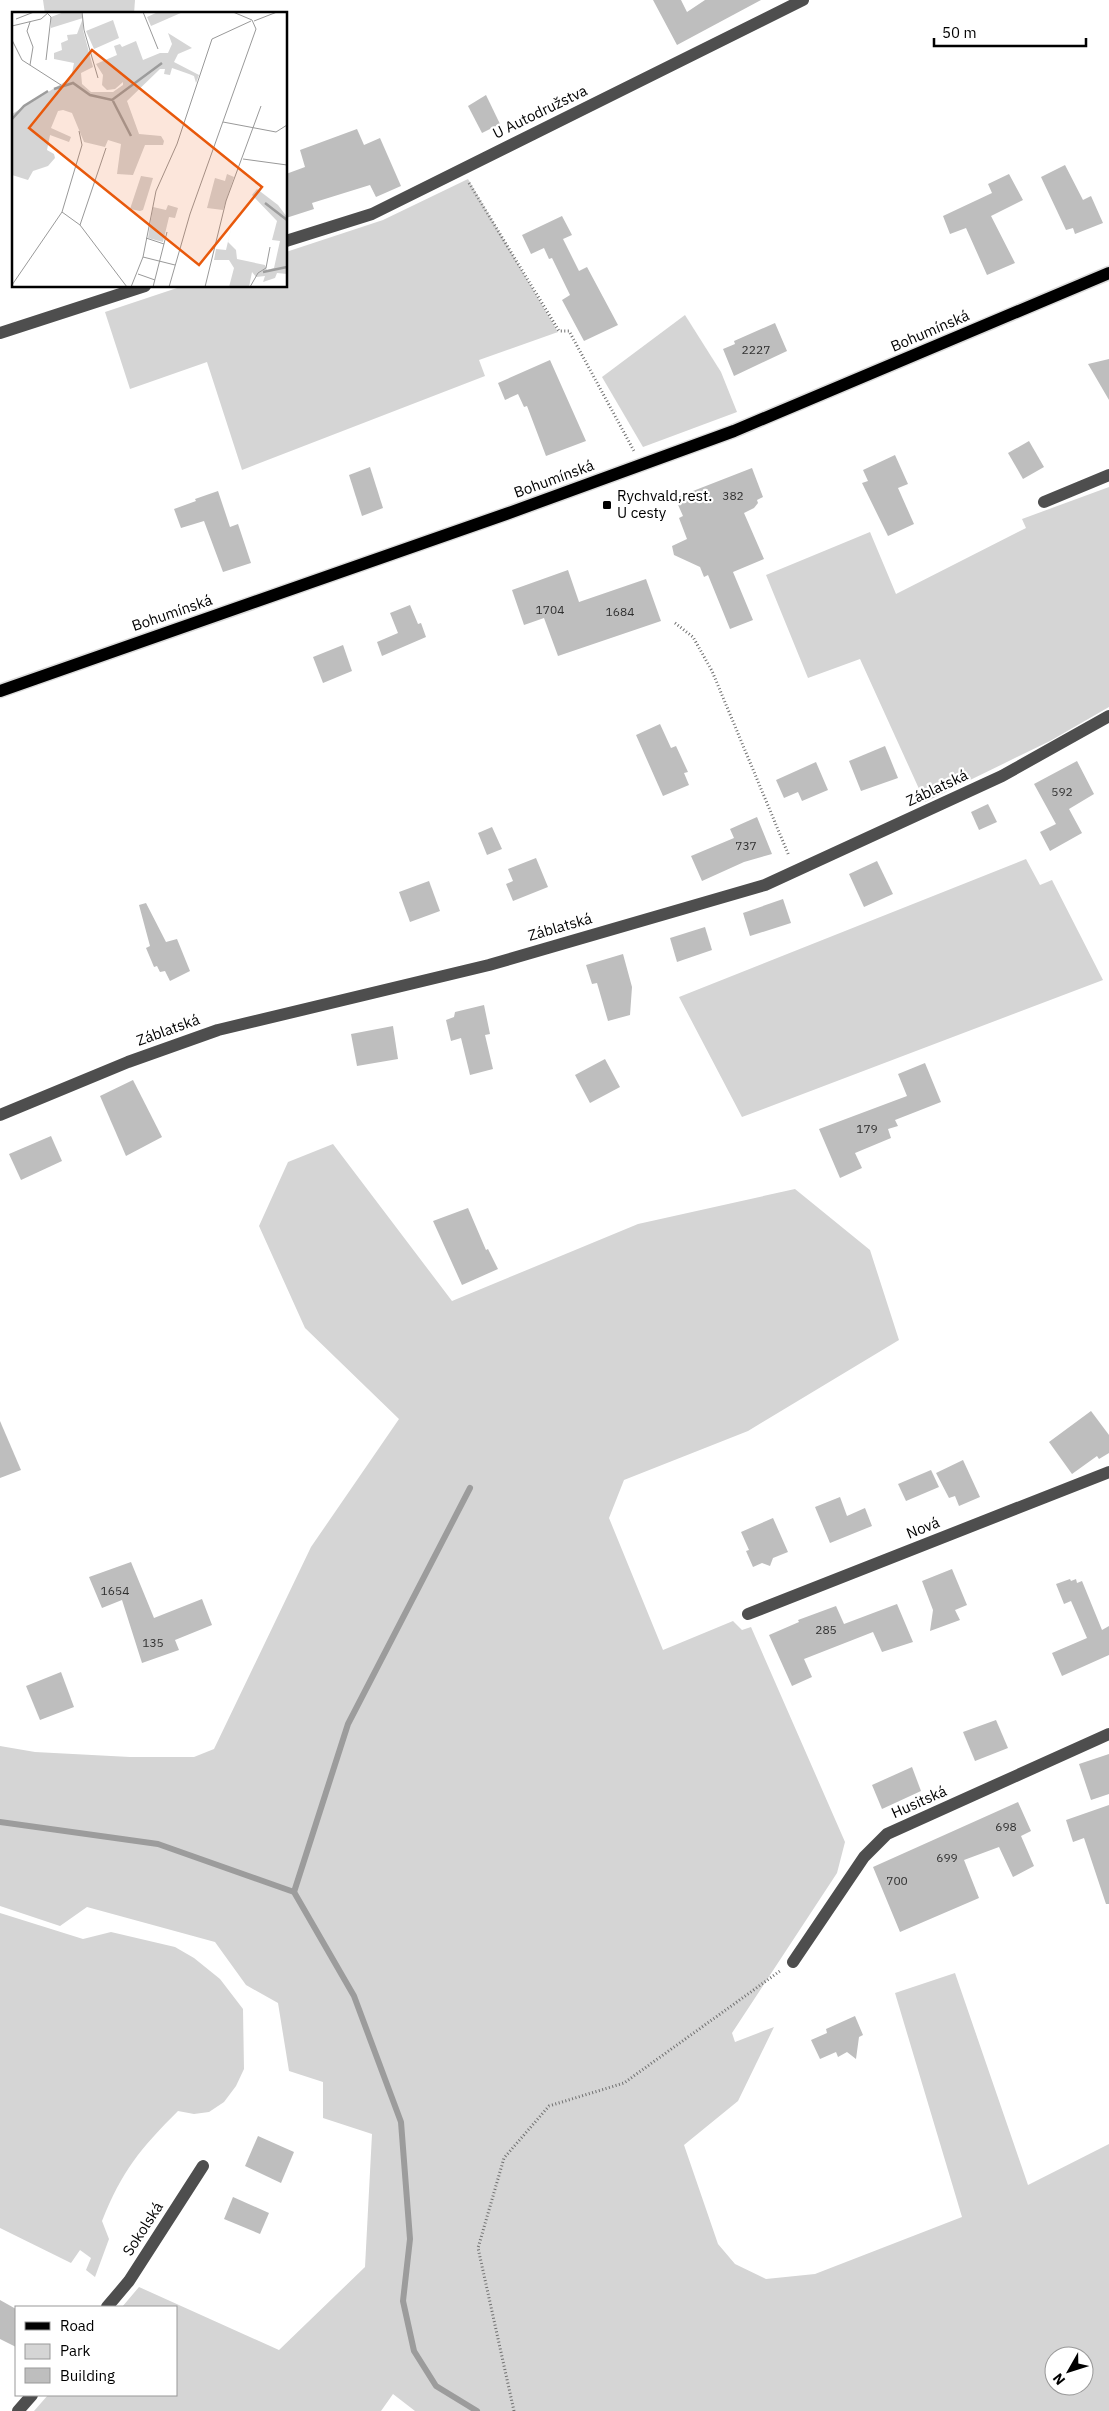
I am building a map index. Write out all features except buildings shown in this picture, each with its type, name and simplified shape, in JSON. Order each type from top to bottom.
[{"type":"main road","name":"Bohumínská","points":[[0,691],[734,431],[1109,273]]},
{"type":"street","name":"U Autodružstva","points":[[288,240],[372,214],[803,0]]},
{"type":"street","points":[[0,333],[139,288]]},
{"type":"street","points":[[1044,502],[1109,475]]},
{"type":"street","name":"Záblatská","points":[[0,1115],[128,1062],[218,1030],[489,965],[765,885],[1002,776],[1109,716]]},
{"type":"street","name":"Nová","points":[[748,1614],[1109,1472]]},
{"type":"street","name":"Husitská","points":[[793,1962],[864,1857],[887,1834],[1109,1734]]},
{"type":"street","name":"Sokolská","points":[[108,2306],[129,2281],[203,2166]]},
{"type":"street","points":[[18,2411],[31,2396]]},
{"type":"path","points":[[461,170],[559,331],[569,331],[629,439],[640,465]]},
{"type":"path","points":[[676,623],[693,637],[712,671],[795,871]]},
{"type":"path","points":[[514,2411],[478,2248],[504,2158],[549,2106],[624,2083],[793,1962]]},
{"type":"green space","points":[[43,0],[135,0],[134,12],[45,12]]},
{"type":"green space","points":[[468,179],[558,332],[479,360],[485,376],[242,470],[207,362],[130,389],[105,312],[177,288],[288,288],[288,251],[383,220]]},
{"type":"green space","points":[[685,315],[721,372],[737,412],[643,447],[602,377]]},
{"type":"green space","points":[[1109,487],[1109,707],[1050,741],[925,802],[860,659],[808,678],[766,575],[870,532],[896,594],[1026,528],[1022,519]]},
{"type":"green space","points":[[1026,859],[1040,885],[1052,880],[1103,980],[742,1117],[679,997]]},
{"type":"green space","points":[[333,1144],[452,1301],[638,1224],[795,1189],[870,1250],[899,1340],[748,1431],[624,1480],[609,1518],[663,1650],[733,1621],[742,1630],[751,1627],[845,1842],[837,1873],[732,2033],[735,2042],[774,2027],[738,2101],[684,2145],[718,2244],[735,2264],[766,2279],[815,2274],[962,2217],[895,1993],[955,1973],[1028,2185],[1109,2144],[1109,2411],[415,2411],[393,2394],[381,2411],[34,2411],[47,2396],[178,2396],[178,2306],[123,2306],[139,2287],[279,2350],[365,2267],[372,2134],[323,2118],[323,2082],[289,2071],[278,2003],[246,1985],[215,1942],[87,1907],[60,1926],[0,1906],[0,1746],[35,1752],[130,1757],[194,1757],[214,1749],[311,1547],[399,1419],[305,1328],[259,1226],[288,1162]]},
{"type":"green space","points":[[0,1913],[83,1939],[111,1932],[175,1947],[194,1958],[220,1979],[243,2009],[244,2069],[236,2086],[224,2102],[209,2112],[194,2114],[178,2111],[153,2137],[133,2162],[109,2203],[102,2221],[109,2239],[95,2277],[86,2270],[91,2258],[80,2250],[71,2263],[0,2228]]},
{"type":"waterway","points":[[294,1892],[348,1724],[470,1488]]},
{"type":"waterway","points":[[0,1822],[158,1844],[294,1892],[354,1996],[401,2122],[410,2239],[403,2301],[414,2351],[436,2386],[477,2411]]},
{"type":"place","name":"Rychvald,rest. U cesty","points":[[607,505]]}]
